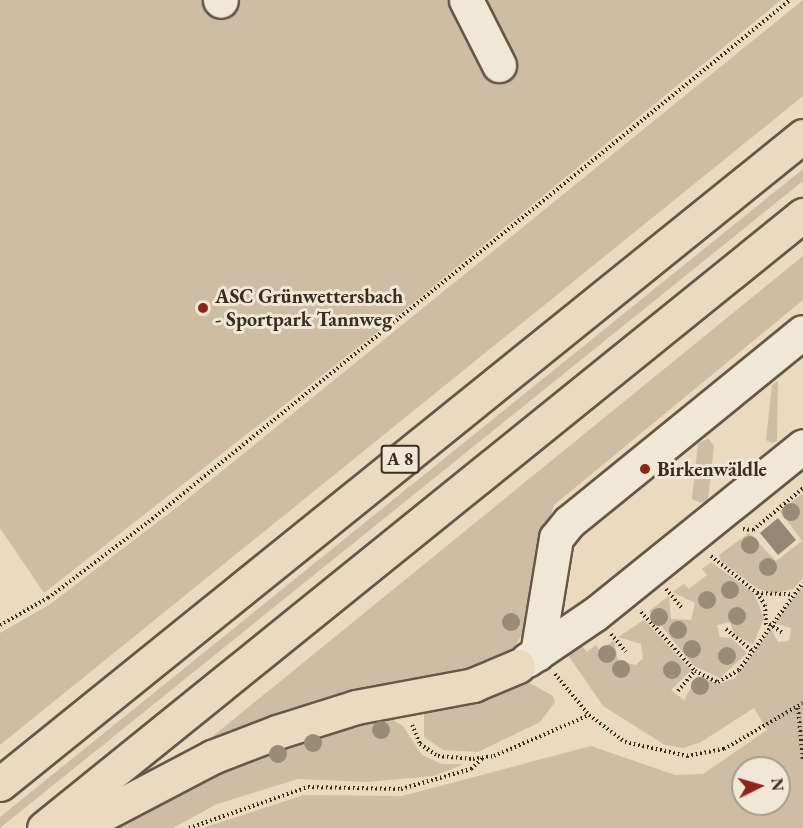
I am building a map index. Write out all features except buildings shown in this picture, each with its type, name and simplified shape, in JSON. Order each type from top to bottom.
[{"type":"highway","name":"A 8","points":[[0,784],[803,136]]},
{"type":"highway","points":[[44,828],[803,215]]},
{"type":"highway","points":[[78,828],[212,757],[277,732],[356,707],[473,686],[538,666]]},
{"type":"lane","points":[[466,0],[499,65]]},
{"type":"lane","points":[[538,666],[556,538],[569,522],[803,332]]},
{"type":"lane","points":[[538,666],[624,591],[803,447]]},
{"type":"path","points":[[0,625],[48,598],[152,519],[790,0]]},
{"type":"path","points":[[779,508],[803,488]]},
{"type":"path","points":[[692,536],[757,592],[765,606],[767,626]]},
{"type":"path","points":[[624,591],[695,671],[724,680],[753,651],[767,626],[803,583]]},
{"type":"path","points":[[757,592],[793,594]]},
{"type":"path","points":[[767,626],[783,633]]},
{"type":"path","points":[[726,629],[753,651]]},
{"type":"path","points":[[538,666],[589,715],[625,742],[687,756],[724,749],[798,708],[803,703]]},
{"type":"path","points":[[678,691],[695,671]]},
{"type":"path","points":[[798,708],[803,761]]},
{"type":"path","points":[[189,828],[308,787],[400,789],[471,769],[483,758],[589,715]]},
{"type":"path","points":[[415,733],[420,744],[438,756],[483,758]]},
{"type":"shaded area","name":"ASC Grünwettersbach - Sportpark Tannweg","points":[[0,0],[781,0],[380,330],[44,593],[0,528]]},
{"type":"shaded area","points":[[803,0],[803,96],[0,745],[0,633],[49,605],[180,505]]},
{"type":"shaded area","points":[[803,169],[803,181],[0,828],[0,817]]},
{"type":"shaded area","points":[[803,256],[803,300],[554,505],[543,538],[529,623],[512,651],[497,663],[202,745]]},
{"type":"shaded area","points":[[778,381],[777,441],[772,443],[766,440],[772,385]]},
{"type":"shaded area","points":[[708,438],[714,446],[708,500],[701,503],[692,499],[698,444]]},
{"type":"shaded area","points":[[803,493],[803,578],[793,589],[774,593],[758,589],[721,561],[719,555],[749,533],[776,561],[802,541],[780,511]]},
{"type":"shaded area","points":[[711,562],[754,593],[764,618],[753,645],[734,634],[730,622],[717,625],[720,637],[731,638],[747,653],[720,678],[694,666],[649,611],[669,596],[671,619],[691,620],[695,603],[672,592],[684,584],[689,589],[707,575],[702,569]]},
{"type":"shaded area","points":[[803,586],[803,828],[203,828],[304,795],[402,796],[591,746],[675,775],[703,774],[767,730],[754,708],[701,742],[683,748],[665,745],[603,706],[568,655],[582,646],[587,652],[596,645],[600,651],[614,640],[618,661],[636,665],[643,658],[641,644],[618,637],[644,620],[691,670],[671,690],[684,700],[697,676],[719,684],[735,678],[771,629],[778,642],[789,641],[791,628],[774,623]]},
{"type":"shaded area","points":[[524,680],[553,696],[555,702],[540,722],[478,752],[443,750],[424,737],[424,714]]},
{"type":"shaded area","points":[[388,717],[403,726],[422,755],[442,764],[464,764],[434,776],[367,782],[298,779],[217,804],[173,828],[101,828],[134,807],[312,731]]},
{"type":"place","name":"ASC Grünwettersbach - Sportpark Tannweg","points":[[203,308]]},
{"type":"place","name":"Birkenwäldle","points":[[645,469]]}]
